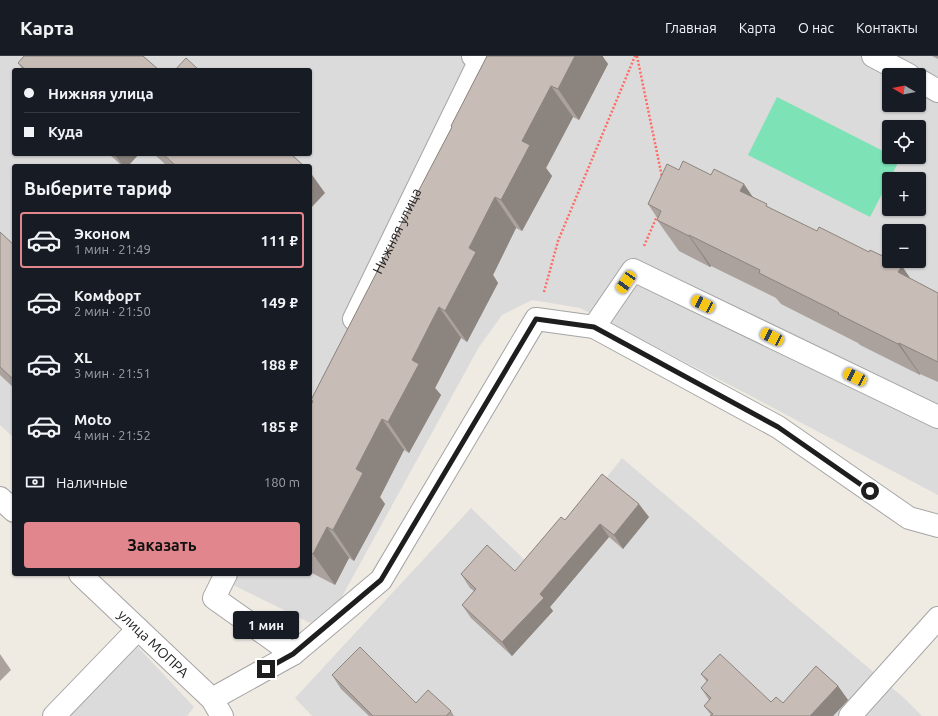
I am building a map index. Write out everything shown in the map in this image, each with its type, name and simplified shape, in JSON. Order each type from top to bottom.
[{"type":"street","points":[[873,56],[896,68]]},
{"type":"street","name":"Нижняя улица","points":[[344,340],[479,57]]},
{"type":"street","points":[[926,84],[938,91]]},
{"type":"street","points":[[594,327],[633,270],[938,417]]},
{"type":"street","points":[[217,708],[293,654],[381,580],[536,319],[594,327],[778,427],[909,518],[938,526]]},
{"type":"street","points":[[0,498],[12,509]]},
{"type":"street","name":"улица МОПРА","points":[[82,576],[138,629],[217,708]]},
{"type":"street","points":[[225,576],[214,598],[293,654]]},
{"type":"street","points":[[850,716],[938,618]]},
{"type":"street","points":[[54,716],[138,629]]},
{"type":"path","points":[[636,56],[663,179]]},
{"type":"path","points":[[536,319],[558,242],[636,56]]},
{"type":"path","points":[[633,270],[660,208]]},
{"type":"shaded area","points":[[0,56],[938,56],[938,495],[580,308],[532,300],[502,315],[479,347],[333,613],[310,623],[215,576],[312,576],[312,164],[12,164],[12,436],[0,425]]},
{"type":"shaded area","points":[[622,458],[904,698],[922,716],[312,716],[295,698],[471,508],[534,569]]},
{"type":"shaded area","points":[[135,644],[194,707],[187,716],[68,716]]},
{"type":"green space","points":[[777,97],[882,150],[882,164],[897,164],[893,172],[882,172],[882,194],[870,217],[748,155]]},
{"type":"building","points":[[24,56],[143,56],[157,68],[24,68],[18,63]]},
{"type":"building","points":[[487,56],[575,56],[558,89],[551,86],[522,141],[530,145],[501,200],[495,197],[469,248],[476,252],[445,311],[439,307],[412,360],[419,364],[388,422],[382,419],[356,469],[363,473],[333,530],[327,527],[313,554],[312,398],[452,127],[451,126]]},
{"type":"building","points":[[186,58],[197,68],[177,68]]},
{"type":"building","points":[[165,156],[293,156],[302,164],[174,164]]},
{"type":"building","points":[[683,161],[711,175],[714,169],[744,184],[740,191],[767,204],[766,206],[817,231],[819,227],[869,252],[870,250],[882,256],[882,268],[901,268],[898,272],[938,293],[938,362],[838,314],[839,313],[759,273],[760,270],[657,220],[661,211],[648,204],[667,164],[679,170]]},
{"type":"building","points":[[0,232],[12,243],[12,378],[0,367]]},
{"type":"building","points":[[602,474],[639,504],[614,535],[600,524],[540,594],[544,598],[502,642],[462,605],[476,589],[461,574],[487,545],[515,571],[561,517],[565,520]]},
{"type":"building","points":[[360,647],[416,703],[428,690],[451,711],[446,716],[373,716],[332,675]]},
{"type":"building","points":[[720,654],[771,702],[776,697],[783,703],[816,666],[838,686],[810,716],[710,716],[713,714],[704,706],[711,698],[701,688],[708,680],[701,674]]},
{"type":"route","points":[[266,669],[293,654],[381,580],[536,319],[594,327],[778,427],[870,491]]}]
